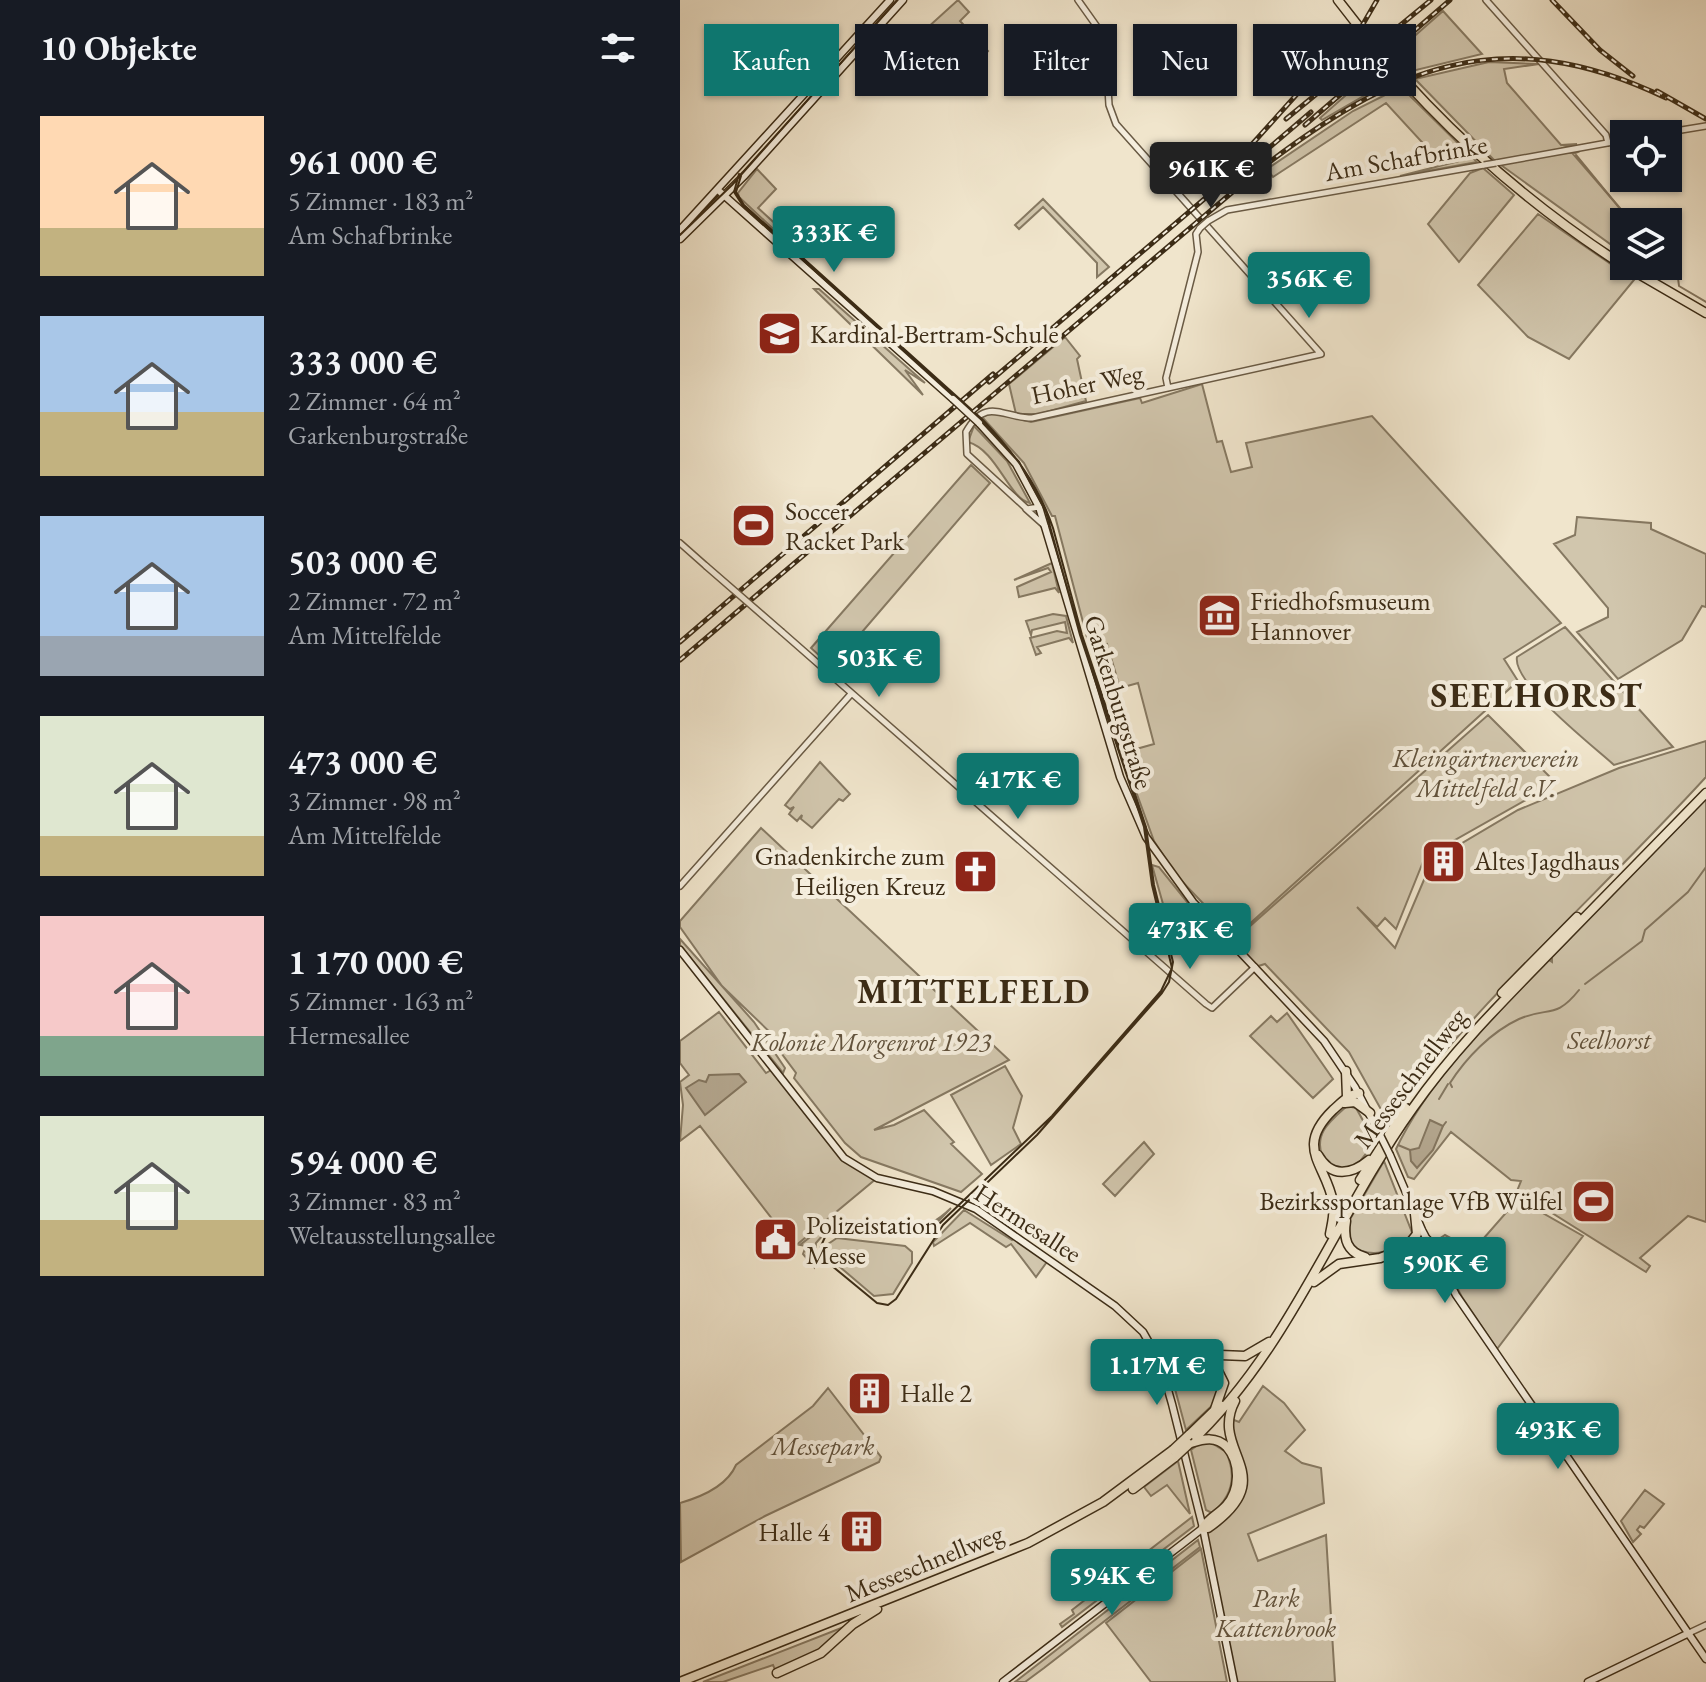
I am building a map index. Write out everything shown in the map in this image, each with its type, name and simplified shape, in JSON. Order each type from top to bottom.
[{"type":"highway","points":[[1340,0],[1422,95],[1479,152],[1610,254]]},
{"type":"highway","points":[[1653,280],[1706,310]]},
{"type":"highway","points":[[1655,280],[1706,310]]},
{"type":"highway","name":"Messeschnellweg","points":[[1190,1441],[1269,1342],[1375,1155],[1422,1087],[1480,1017],[1706,785]]},
{"type":"highway","name":"Messeschnellweg","points":[[680,1682],[1039,1538],[1117,1494],[1190,1441],[1250,1378],[1302,1299],[1350,1209],[1413,1108],[1461,1047],[1706,793]]},
{"type":"highway","points":[[1346,1071],[1346,1100],[1320,1130],[1316,1142],[1318,1157],[1330,1170],[1340,1173],[1357,1169],[1375,1155]]},
{"type":"highway","points":[[1330,1234],[1334,1206],[1315,1160],[1314,1141],[1324,1120],[1359,1093]]},
{"type":"highway","points":[[1346,1100],[1355,1102],[1370,1113]]},
{"type":"highway","points":[[1350,1209],[1345,1238],[1356,1254],[1380,1256],[1409,1246],[1423,1247],[1438,1263]]},
{"type":"highway","points":[[1409,1246],[1417,1234],[1415,1214]]},
{"type":"highway","points":[[1302,1299],[1331,1268],[1380,1258],[1426,1238]]},
{"type":"highway","points":[[1162,1366],[1195,1354],[1245,1356],[1269,1342]]},
{"type":"highway","points":[[1162,1366],[1197,1360],[1215,1365],[1222,1375],[1224,1388],[1213,1413]]},
{"type":"highway","points":[[1203,1528],[1208,1528],[1229,1512],[1242,1491],[1242,1465],[1228,1426],[1232,1408],[1250,1378]]},
{"type":"highway","points":[[1190,1441],[1207,1439],[1221,1443],[1230,1451],[1237,1470],[1231,1499],[1203,1528]]},
{"type":"highway","name":"Messeschnellweg","points":[[694,1682],[1062,1532],[1119,1498],[1174,1453]]},
{"type":"highway","points":[[777,1673],[821,1653],[853,1624],[877,1609]]},
{"type":"main road","points":[[680,230],[890,0]]},
{"type":"main road","points":[[680,239],[725,197],[903,0]]},
{"type":"main road","name":"Garkenburgstraße","points":[[718,190],[953,399],[1016,464],[1047,528],[1093,691],[1137,820],[1179,886],[1310,1024],[1346,1071],[1370,1113],[1438,1263],[1706,1659]]},
{"type":"main road","name":"Hermesallee","points":[[680,950],[844,1158],[877,1178],[955,1198],[989,1216],[1129,1317],[1150,1341],[1162,1366],[1203,1528],[1234,1682]]},
{"type":"main road","points":[[1003,1682],[1203,1528]]},
{"type":"main road","points":[[1672,1641],[1677,1629],[1677,1616]]},
{"type":"main road","points":[[1588,1682],[1689,1633]]},
{"type":"street","name":"Hoher Weg","points":[[1023,505],[967,454],[964,437],[972,423],[993,410],[1032,418],[1321,354],[1116,124],[1109,105],[1105,38],[1078,0]]},
{"type":"street","points":[[1486,0],[1606,135],[1608,143]]},
{"type":"street","points":[[1682,130],[1706,126]]},
{"type":"street","name":"Am Schafbrinke","points":[[1168,388],[1166,378],[1197,257],[1196,234],[1208,221],[1227,210],[1608,143]]},
{"type":"street","points":[[1023,505],[1030,510],[1038,504]]},
{"type":"street","points":[[1023,505],[1047,528]]},
{"type":"street","points":[[680,543],[1212,1008],[1255,967]]},
{"type":"street","points":[[680,886],[851,694]]},
{"type":"street","points":[[1689,1633],[1706,1625]]},
{"type":"green space","points":[[958,0],[969,12],[960,21],[963,24],[932,24]]},
{"type":"green space","points":[[1443,11],[1482,54],[1416,70],[1416,35]]},
{"type":"green space","points":[[1489,62],[1539,64],[1504,69],[1507,83],[1561,145],[1577,144],[1563,148],[1570,153],[1580,151],[1573,154],[1620,208],[1610,208],[1610,244],[1494,160],[1416,79]]},
{"type":"green space","points":[[1345,96],[1364,96],[1322,120],[1320,118]]},
{"type":"green space","points":[[1383,96],[1410,96],[1477,162],[1400,176],[1459,161],[1442,164],[1386,103],[1273,177],[1267,169],[1353,111]]},
{"type":"green space","points":[[1483,168],[1514,195],[1459,262],[1428,224],[1470,173]]},
{"type":"green space","points":[[757,169],[776,189],[758,208],[803,249],[799,253],[739,197],[738,193]]},
{"type":"green space","points":[[1043,199],[1109,267],[1097,277],[1097,263],[1043,207],[1019,229],[1015,225]]},
{"type":"green space","points":[[1538,214],[1610,264],[1610,280],[1634,280],[1569,359],[1528,337],[1478,285]]},
{"type":"green space","points":[[814,289],[819,289],[925,383],[905,370],[923,395]]},
{"type":"green space","points":[[1065,337],[1080,356],[1077,359],[1086,401],[1039,414],[1016,414],[1009,384]]},
{"type":"green space","points":[[1202,384],[1217,442],[1222,441],[1231,472],[1252,467],[1246,443],[1372,416],[1561,623],[1504,659],[1518,681],[1235,937],[1176,875],[1154,841],[1122,753],[1154,744],[1138,683],[1120,688],[1107,644],[1096,647],[1094,640],[1088,641],[1055,516],[1052,516],[1024,463],[982,417],[990,412],[1031,422],[1140,398],[1142,403]]},
{"type":"green space","points":[[974,426],[1007,461],[1030,503],[1022,500],[987,454],[968,442]]},
{"type":"green space","points":[[971,465],[990,483],[832,667],[811,648]]},
{"type":"green space","points":[[1577,517],[1651,523],[1651,529],[1706,554],[1706,607],[1702,606],[1682,640],[1618,679],[1577,632],[1608,617],[1608,608],[1554,544],[1575,535]]},
{"type":"green space","points":[[1052,563],[1059,593],[1055,588],[1019,597],[1017,587],[1051,572],[1048,568],[1014,580]]},
{"type":"green space","points":[[1053,614],[1066,616],[1073,643],[1069,638],[1037,647],[1041,653],[1036,655],[1030,638],[1057,631],[1067,633],[1065,622],[1032,630],[1031,635],[1026,621]]},
{"type":"green space","points":[[1565,627],[1673,747],[1614,765],[1540,698],[1519,668],[1517,657]]},
{"type":"green space","name":"Kleingärtnerverein Mittelfeld e.V.","points":[[1488,715],[1556,783],[1425,857],[1396,929],[1385,918],[1377,927],[1357,907],[1395,948],[1432,861],[1518,810],[1619,768],[1706,741],[1706,777],[1463,1030],[1388,1122],[1349,1052],[1265,964],[1255,967],[1231,943]]},
{"type":"green space","points":[[820,762],[850,794],[843,801],[839,799],[812,828],[801,819],[802,815],[797,821],[789,814],[794,807],[790,809],[785,805]]},
{"type":"green space","name":"Seelhorst","points":[[1706,799],[1706,1222],[1688,1216],[1640,1258],[1650,1266],[1646,1272],[1517,1191],[1521,1181],[1511,1180],[1451,1132],[1414,1179],[1408,1177],[1396,1149],[1410,1122],[1445,1072],[1507,1003],[1549,960],[1552,962],[1552,957]]},
{"type":"green space","name":"Kolonie Morgenrot 1923","points":[[761,828],[1009,1060],[874,1130],[894,1125],[924,1110],[954,1142],[951,1144],[982,1174],[961,1192],[861,1157],[845,1143],[794,1078],[796,1073],[773,1042],[776,1038],[722,986],[680,927],[680,921]]},
{"type":"green space","points":[[1152,865],[1159,867],[1200,918],[1195,923],[1201,930],[1185,948],[1176,950]]},
{"type":"green space","points":[[680,939],[754,1022],[785,1068],[783,1073],[680,945]]},
{"type":"green space","points":[[719,1012],[766,1073],[773,1069],[834,1148],[877,1178],[794,1247],[700,1126],[680,1141],[683,1105],[680,1082],[689,1075],[680,1063],[680,1041]]},
{"type":"green space","points":[[1287,1013],[1333,1079],[1313,1098],[1250,1036],[1271,1016],[1277,1022]]},
{"type":"green space","points":[[1005,1066],[1022,1096],[1013,1128],[1021,1144],[991,1165],[951,1095]]},
{"type":"green space","points":[[1347,1106],[1356,1108],[1375,1142],[1357,1165],[1337,1169],[1323,1159],[1321,1135]]},
{"type":"green space","points":[[1144,1142],[1154,1154],[1115,1196],[1103,1184]]},
{"type":"green space","points":[[1384,1161],[1413,1235],[1383,1252],[1367,1252],[1351,1245],[1349,1221]]},
{"type":"green space","points":[[1518,1199],[1583,1236],[1497,1349],[1462,1297],[1433,1243],[1445,1235],[1465,1246],[1477,1246]]},
{"type":"green space","points":[[951,1208],[933,1227],[912,1235],[830,1227],[816,1243],[814,1267],[803,1254],[806,1246],[800,1245],[832,1220],[884,1230],[911,1230],[924,1227]]},
{"type":"green space","points":[[964,1210],[1012,1240],[1017,1236],[1049,1259],[1036,1277],[1011,1244],[1006,1247],[970,1223],[934,1246],[933,1242]]},
{"type":"green space","points":[[837,1238],[905,1246],[912,1252],[912,1263],[893,1294],[874,1296],[827,1256],[828,1244]]},
{"type":"green space","points":[[1200,1363],[1212,1366],[1221,1377],[1218,1400],[1186,1430],[1171,1374]]},
{"type":"green space","name":"Park Kattenbrook","points":[[1263,1386],[1284,1403],[1305,1430],[1285,1451],[1302,1463],[1321,1468],[1324,1503],[1248,1534],[1258,1561],[1326,1535],[1335,1682],[1234,1682],[1203,1528],[1235,1504],[1229,1418],[1239,1422]]},
{"type":"green space","name":"Messepark","points":[[828,1388],[881,1457],[879,1462],[765,1516],[681,1562],[680,1503],[720,1485],[736,1465],[813,1406]]},
{"type":"green space","points":[[1210,1442],[1226,1452],[1232,1477],[1229,1493],[1212,1513],[1206,1510],[1191,1450],[1200,1443]]},
{"type":"green space","points":[[1178,1461],[1190,1514],[1167,1485],[1151,1496],[1144,1487]]},
{"type":"green space","points":[[1645,1490],[1664,1504],[1644,1528],[1640,1526],[1637,1530],[1641,1534],[1633,1542],[1621,1521]]},
{"type":"green space","points":[[1192,1517],[1194,1526],[1062,1627],[1060,1624],[1074,1614],[1072,1610]]},
{"type":"green space","points":[[1198,1540],[1200,1547],[1025,1682],[1015,1682]]},
{"type":"green space","points":[[1201,1549],[1227,1682],[1151,1682],[1106,1623]]},
{"type":"green space","points":[[849,1625],[830,1645],[776,1672],[773,1665],[723,1682],[703,1682]]},
{"type":"shaded area","points":[[739,1074],[746,1082],[705,1115],[686,1088],[699,1080],[706,1082],[709,1075]]},
{"type":"shaded area","points":[[1430,1120],[1443,1126],[1433,1150],[1417,1168],[1411,1161],[1410,1150],[1419,1148]]},
{"type":"waterway","points":[[1576,155],[1620,208]]},
{"type":"waterway","points":[[1678,280],[1679,286],[1706,302]]},
{"type":"waterway","points":[[1585,984],[1642,941],[1645,930],[1688,892],[1706,867]]},
{"type":"waterway","points":[[1452,1087],[1450,1083],[1464,1064],[1499,1031],[1529,1015],[1557,1009],[1579,990]]},
{"type":"waterway","points":[[1439,1099],[1448,1084]]},
{"type":"waterway","points":[[1443,1126],[1446,1122]]},
{"type":"waterway","points":[[1398,1145],[1410,1150]]},
{"type":"tram line","points":[[680,235],[732,185],[897,0]]},
{"type":"tram line","points":[[739,174],[734,192],[743,206],[981,421],[1019,462],[1046,512],[1080,635],[1144,827],[1152,885],[1172,968],[1161,991],[1052,1116],[940,1223],[910,1236],[840,1229],[826,1235],[820,1248],[826,1261],[877,1303],[888,1305],[896,1299],[943,1225],[1037,1135],[1162,993],[1169,982],[1173,962],[1154,885],[1146,827],[1082,635],[1053,528],[1047,512],[1032,483],[1024,470],[1015,457],[983,420],[744,205],[736,192],[741,176]]},
{"type":"railway","points":[[1363,24],[1377,0]]},
{"type":"railway","points":[[1286,119],[1431,0]]},
{"type":"railway","points":[[1305,125],[1450,0]]},
{"type":"railway","points":[[1552,0],[1600,50],[1633,76]]},
{"type":"railway","points":[[680,660],[1255,173],[1353,106],[1401,82],[1449,66],[1499,59],[1551,61],[1606,74],[1666,98]]},
{"type":"railway","points":[[1657,91],[1706,119]]},
{"type":"railway","points":[[1245,152],[1295,96]]},
{"type":"railway","points":[[1256,159],[1311,112]]},
{"type":"railway","points":[[989,382],[1263,149]]},
{"type":"railway","points":[[680,642],[993,374]]},
{"type":"place","name":"Kardinal-Bertram-Schule","points":[[779,334]]},
{"type":"place","name":"Soccer Racket Park","points":[[754,526]]},
{"type":"place","name":"Friedhofsmuseum Hannover","points":[[1219,616]]},
{"type":"place","name":"Altes Jagdhaus","points":[[1443,861]]},
{"type":"place","name":"Gnadenkirche zum Heiligen Kreuz","points":[[976,871]]},
{"type":"place","name":"Bezirkssportanlage VfB Wülfel","points":[[1594,1201]]},
{"type":"place","name":"Polizeistation Messe","points":[[775,1240]]},
{"type":"place","name":"Halle 2","points":[[869,1393]]},
{"type":"place","name":"Halle 4","points":[[861,1532]]},
{"type":"district","name":"SEELHORST","points":[[1537,695]]},
{"type":"district","name":"MITTELFELD","points":[[974,991]]}]
